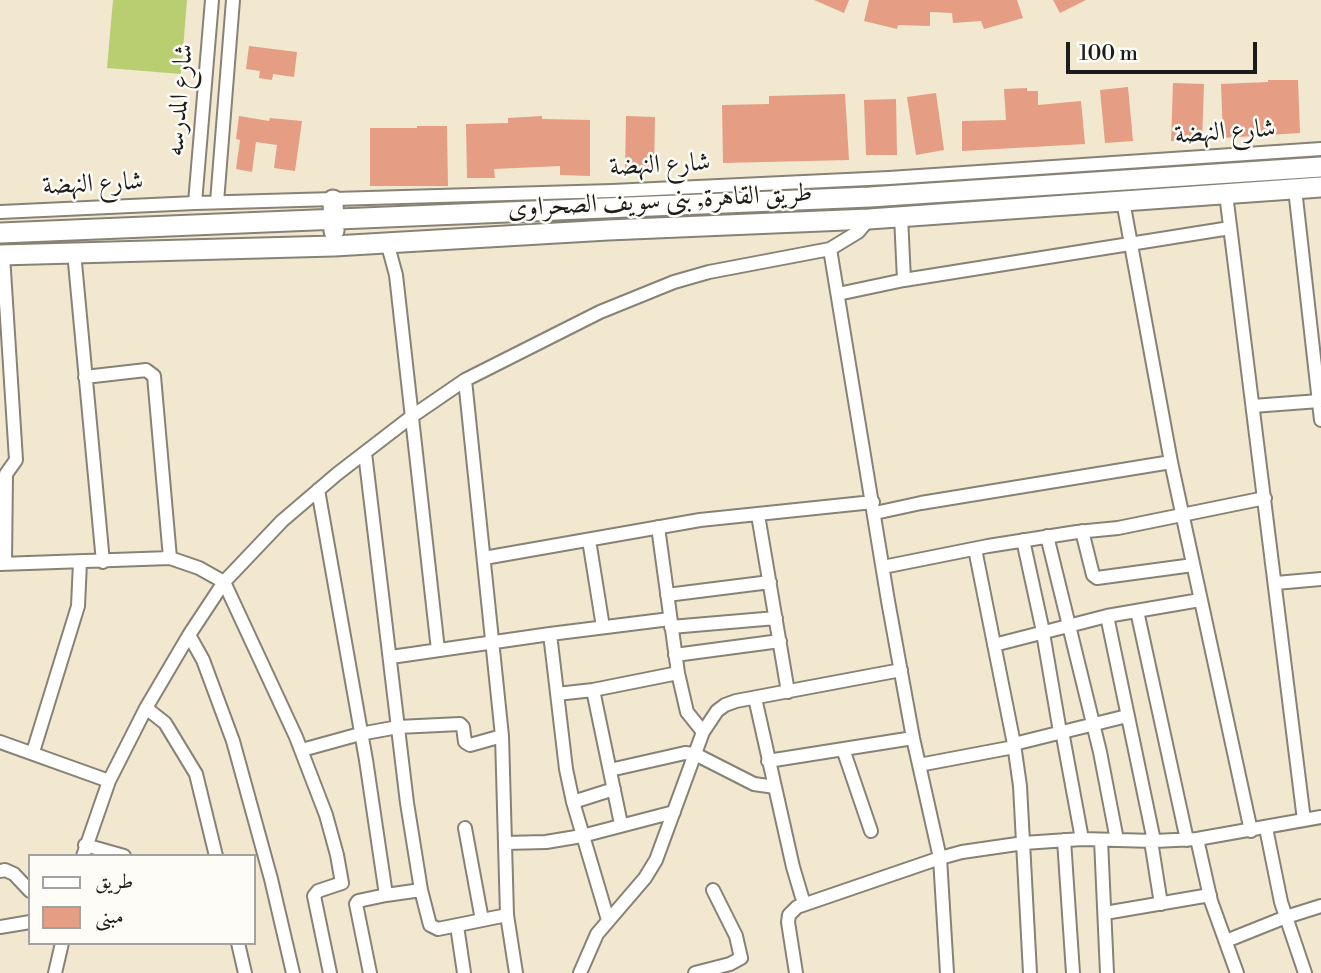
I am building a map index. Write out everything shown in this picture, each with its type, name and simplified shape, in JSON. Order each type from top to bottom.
[{"type":"main road","name":"طريق القاهرة, بنى سويف الصحراوى","points":[[0,233],[333,210],[870,197],[1321,167]]},
{"type":"main road","name":"طريق القاهرة, بنى سويف الصحراوى","points":[[2,255],[334,246],[869,219],[1321,187]]},
{"type":"main road","points":[[333,210],[334,246]]},
{"type":"street","name":"شارع المدرسه","points":[[195,203],[212,0]]},
{"type":"street","name":"شارع المدرسه","points":[[217,202],[233,0]]},
{"type":"street","name":"شارع النهضة","points":[[0,212],[217,202],[333,210],[612,191],[889,178],[1321,149]]},
{"type":"street","points":[[1295,189],[1321,420]]},
{"type":"street","points":[[1226,194],[1304,820]]},
{"type":"street","points":[[1122,201],[1182,516],[1251,831]]},
{"type":"street","points":[[901,216],[904,280]]},
{"type":"street","points":[[111,854],[84,850],[109,781],[146,708],[224,582],[282,521],[411,417],[466,380],[600,312],[674,282],[750,263],[830,249],[858,232],[869,219]]},
{"type":"street","points":[[838,294],[904,280],[1230,228]]},
{"type":"street","points":[[387,242],[396,275],[438,650]]},
{"type":"street","points":[[830,249],[913,738],[940,858],[946,973]]},
{"type":"street","points":[[74,253],[103,562]]},
{"type":"street","points":[[2,255],[16,460],[6,474],[3,564],[170,558],[199,568],[224,582],[302,750],[326,815],[342,882],[340,886],[318,891],[314,895],[330,973]]},
{"type":"street","points":[[85,377],[146,370],[154,376],[170,558]]},
{"type":"street","points":[[466,380],[502,736],[507,915],[516,973]]},
{"type":"street","points":[[1253,406],[1319,401]]},
{"type":"street","points":[[365,453],[398,727],[421,890],[432,928],[457,926],[507,915]]},
{"type":"street","points":[[484,558],[658,527],[758,515],[921,503],[1171,462]]},
{"type":"street","points":[[318,491],[386,895]]},
{"type":"street","points":[[883,567],[1023,540],[1118,528],[1265,498]]},
{"type":"street","points":[[758,515],[788,692]]},
{"type":"street","points":[[658,527],[678,673],[687,712],[703,732]]},
{"type":"street","points":[[1082,531],[1093,575],[1097,578],[1193,565]]},
{"type":"street","points":[[1047,537],[1111,801],[1117,840]]},
{"type":"street","points":[[589,540],[603,627]]},
{"type":"street","points":[[1023,540],[1082,839]]},
{"type":"street","points":[[975,549],[1014,746],[1024,843],[1030,973]]},
{"type":"street","points":[[33,752],[78,606],[80,562]]},
{"type":"street","points":[[1276,583],[1321,579]]},
{"type":"street","points":[[667,595],[770,582]]},
{"type":"street","points":[[994,645],[1107,616],[1200,600]]},
{"type":"street","points":[[1137,611],[1192,839],[1237,973]]},
{"type":"street","points":[[1107,616],[1152,841],[1161,904]]},
{"type":"street","points":[[391,657],[603,627],[776,618]]},
{"type":"street","points":[[550,634],[561,741],[573,802],[608,920]]},
{"type":"street","points":[[189,635],[203,660],[233,741],[271,879],[292,973]]},
{"type":"street","points":[[675,655],[780,641]]},
{"type":"street","points":[[580,973],[590,946],[608,920],[645,878],[656,860],[703,732],[717,711],[725,705],[755,698],[901,670]]},
{"type":"street","points":[[557,694],[593,690],[678,673]]},
{"type":"street","points":[[593,690],[621,824]]},
{"type":"street","points":[[755,698],[793,867],[804,904]]},
{"type":"street","points":[[146,708],[165,723],[196,774],[216,854]]},
{"type":"street","points":[[919,765],[1014,746],[1127,716]]},
{"type":"street","points":[[302,750],[398,727],[460,724],[465,741],[470,745],[502,736]]},
{"type":"street","points":[[768,761],[913,738]]},
{"type":"street","points":[[0,742],[109,781]]},
{"type":"street","points":[[843,749],[871,831]]},
{"type":"street","points":[[610,771],[677,753],[695,754],[754,785],[775,787]]},
{"type":"street","points":[[573,802],[614,789]]},
{"type":"street","points":[[505,843],[546,842],[582,836],[674,811]]},
{"type":"street","points":[[796,973],[788,919],[797,907],[940,858],[1024,843],[1082,839],[1192,839],[1321,817]]},
{"type":"street","points":[[465,828],[482,920]]},
{"type":"street","points":[[1266,828],[1286,917],[1305,973]]},
{"type":"street","points":[[1064,840],[1073,973]]},
{"type":"street","points":[[1101,840],[1107,973]]},
{"type":"street","points":[[0,871],[14,874],[28,889]]},
{"type":"street","points":[[370,973],[356,904],[358,901],[421,890]]},
{"type":"street","points":[[695,973],[717,970],[738,961],[741,956],[736,936],[713,890]]},
{"type":"street","points":[[1105,913],[1210,895]]},
{"type":"street","points":[[1226,941],[1321,906]]},
{"type":"street","points":[[0,927],[28,922]]},
{"type":"street","points":[[457,926],[464,973]]},
{"type":"street","points":[[55,973],[62,945]]},
{"type":"street","points":[[238,945],[245,973]]},
{"type":"green space","points":[[113,0],[187,0],[181,74],[107,68]]},
{"type":"building","points":[[814,0],[849,0],[844,13]]},
{"type":"building","points":[[869,0],[1017,0],[1023,18],[984,29],[981,21],[953,23],[952,13],[930,12],[930,26],[898,25],[897,29],[864,21]]},
{"type":"building","points":[[1053,0],[1086,0],[1060,13]]},
{"type":"building","points":[[249,46],[297,52],[294,77],[273,74],[272,80],[259,78],[260,71],[246,69]]},
{"type":"building","points":[[1298,80],[1300,133],[1223,138],[1221,84]]},
{"type":"building","points":[[1173,83],[1204,84],[1202,142],[1171,141]]},
{"type":"building","points":[[1128,87],[1133,141],[1105,143],[1100,90]]},
{"type":"building","points":[[1027,88],[1027,91],[1038,91],[1038,105],[1081,101],[1085,144],[962,151],[962,121],[1006,120],[1004,89]]},
{"type":"building","points":[[936,93],[944,150],[916,155],[907,97]]},
{"type":"building","points":[[845,94],[849,160],[723,163],[722,105],[769,104],[769,96]]},
{"type":"building","points":[[896,99],[897,155],[866,155],[864,100]]},
{"type":"building","points":[[239,116],[269,121],[270,118],[302,121],[295,171],[274,168],[277,145],[256,142],[252,172],[236,169],[240,140],[236,139]]},
{"type":"building","points":[[542,116],[542,119],[590,120],[590,176],[560,175],[560,166],[494,169],[495,178],[467,178],[466,124],[508,123],[508,118]]},
{"type":"building","points":[[626,116],[655,117],[654,173],[625,172]]},
{"type":"building","points":[[447,126],[448,186],[370,186],[370,128]]}]
